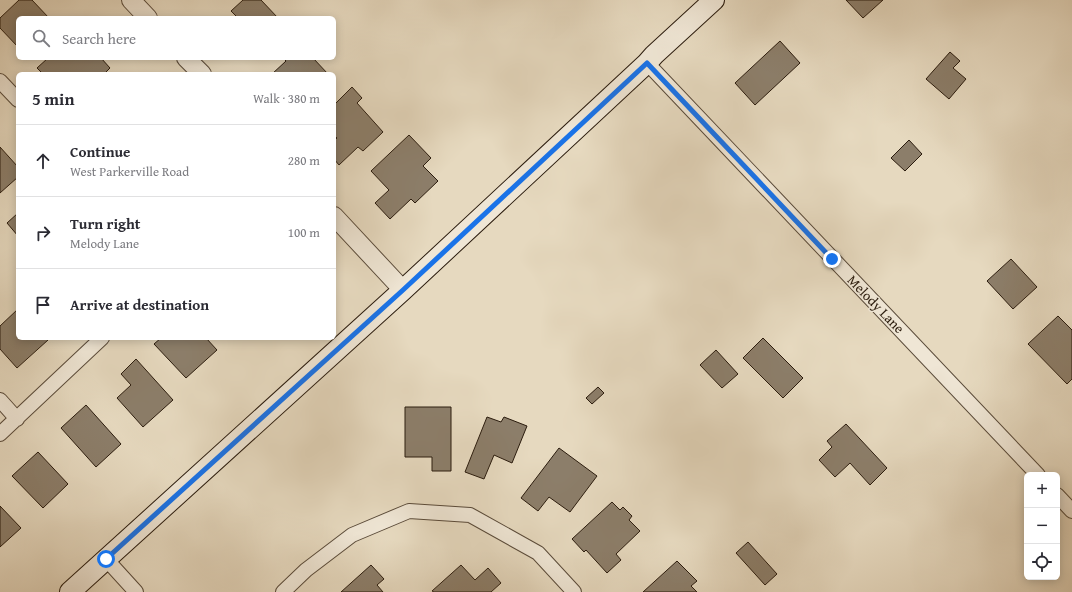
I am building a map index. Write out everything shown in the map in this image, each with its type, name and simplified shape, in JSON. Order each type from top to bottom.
[{"type":"main road","points":[[70,592],[403,290],[714,0]]},
{"type":"street","points":[[131,0],[146,16]]},
{"type":"street","points":[[188,60],[200,72]]},
{"type":"street","name":"Melody Lane","points":[[647,63],[1035,472]]},
{"type":"street","points":[[0,81],[16,98]]},
{"type":"street","points":[[336,218],[403,290]]},
{"type":"street","points":[[0,434],[100,340]]},
{"type":"street","points":[[0,400],[17,419]]},
{"type":"street","points":[[1060,498],[1072,511]]},
{"type":"street","points":[[289,589],[306,570],[352,535],[409,511],[470,515],[538,552],[574,592]]},
{"type":"street","points":[[106,559],[136,592]]},
{"type":"building","points":[[19,0],[32,0],[47,16],[16,16],[16,45],[0,28],[0,18]]},
{"type":"building","points":[[243,0],[261,0],[276,16],[236,16],[231,11]]},
{"type":"building","points":[[846,0],[883,0],[863,18]]},
{"type":"building","points":[[780,41],[800,63],[755,105],[735,83]]},
{"type":"building","points":[[950,52],[960,61],[953,68],[966,79],[949,99],[926,79]]},
{"type":"building","points":[[46,60],[103,60],[110,68],[106,72],[41,72],[37,68]]},
{"type":"building","points":[[285,60],[315,60],[326,72],[274,72],[286,61]]},
{"type":"building","points":[[352,87],[362,98],[357,103],[383,132],[363,151],[358,147],[339,165],[336,161],[336,103]]},
{"type":"building","points":[[409,135],[431,158],[423,166],[438,181],[415,203],[411,199],[390,219],[375,203],[389,190],[371,171]]},
{"type":"building","points":[[909,140],[922,154],[905,171],[891,158]]},
{"type":"building","points":[[0,147],[16,165],[16,179],[0,193]]},
{"type":"building","points":[[16,215],[16,234],[7,223]]},
{"type":"building","points":[[1011,259],[1037,287],[1013,309],[987,281]]},
{"type":"building","points":[[16,311],[16,340],[48,340],[17,368],[0,349],[0,326]]},
{"type":"building","points":[[1058,316],[1072,330],[1072,379],[1067,384],[1028,344]]},
{"type":"building","points":[[763,338],[803,378],[783,398],[743,358]]},
{"type":"building","points":[[159,340],[208,340],[217,350],[186,378],[154,344]]},
{"type":"building","points":[[716,350],[738,374],[722,388],[700,365]]},
{"type":"building","points":[[136,359],[173,400],[143,427],[117,398],[131,385],[121,374]]},
{"type":"building","points":[[598,387],[604,393],[592,404],[586,398]]},
{"type":"building","points":[[86,405],[121,444],[96,467],[61,428]]},
{"type":"building","points":[[405,407],[451,407],[451,471],[432,471],[432,457],[405,457]]},
{"type":"building","points":[[487,417],[501,422],[504,417],[527,426],[512,463],[494,455],[484,479],[465,472]]},
{"type":"building","points":[[846,424],[887,468],[870,485],[850,463],[835,477],[819,460],[832,447],[827,441]]},
{"type":"building","points":[[559,448],[597,476],[570,512],[549,497],[538,511],[521,498]]},
{"type":"building","points":[[38,452],[68,484],[43,508],[12,476]]},
{"type":"building","points":[[612,502],[620,510],[623,507],[632,516],[629,520],[640,531],[616,554],[621,560],[607,573],[586,550],[584,552],[572,539]]},
{"type":"building","points":[[0,506],[21,528],[0,547]]},
{"type":"building","points":[[748,542],[777,574],[765,585],[736,553]]},
{"type":"building","points":[[677,561],[697,581],[691,586],[697,592],[643,592]]},
{"type":"building","points":[[371,565],[384,579],[377,585],[383,592],[341,592]]},
{"type":"building","points":[[461,565],[475,580],[488,568],[501,583],[491,592],[432,591]]},
{"type":"route","points":[[106,559],[403,290],[647,63],[832,259]]}]
